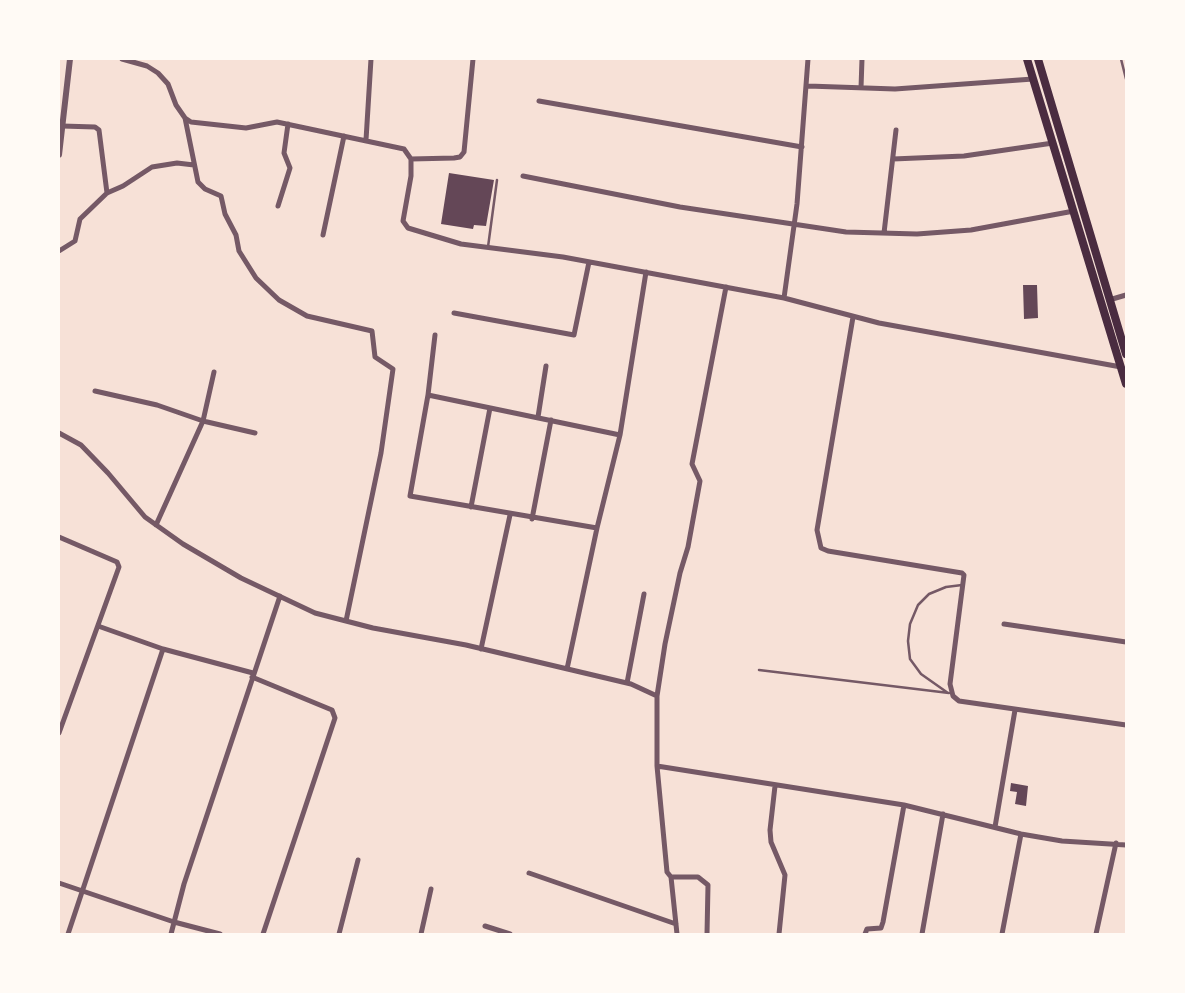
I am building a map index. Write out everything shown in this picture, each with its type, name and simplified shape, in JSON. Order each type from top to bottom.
[{"type":"main road","points":[[1027,59],[1126,384]]},
{"type":"main road","points":[[1038,59],[1126,354]]},
{"type":"street","points":[[59,155],[70,59]]},
{"type":"street","points":[[122,59],[136,61],[147,66],[168,84],[176,106],[185,118],[194,165],[201,186],[221,196],[225,214],[236,235],[239,251],[256,278],[279,300],[307,316],[372,331],[375,357],[393,369],[381,453],[346,620]]},
{"type":"street","points":[[366,140],[371,59]]},
{"type":"street","points":[[411,159],[454,158],[460,157],[464,152],[473,59]]},
{"type":"street","points":[[784,298],[802,147],[808,86],[808,59]]},
{"type":"street","points":[[861,88],[862,59]]},
{"type":"street","points":[[808,86],[895,89],[1033,79]]},
{"type":"street","points":[[539,101],[802,147]]},
{"type":"street","points":[[185,118],[201,124],[246,128],[277,122],[404,149],[411,159],[404,226],[461,244],[646,272],[784,298],[879,323],[1121,367]]},
{"type":"street","points":[[278,206],[290,168],[284,153],[288,124]]},
{"type":"street","points":[[62,126],[95,127],[99,130],[107,193]]},
{"type":"street","points":[[884,233],[896,130]]},
{"type":"street","points":[[323,235],[344,136]]},
{"type":"street","points":[[893,159],[964,156],[1053,143]]},
{"type":"street","points":[[59,251],[75,241],[80,219],[107,193],[123,186],[152,167],[177,163],[194,165]]},
{"type":"street","points":[[523,176],[680,207],[794,226],[846,232],[917,234],[971,230],[1074,211]]},
{"type":"street","points":[[454,313],[574,335],[589,262]]},
{"type":"street","points":[[567,669],[597,528],[620,434],[646,272]]},
{"type":"street","points":[[677,934],[671,877],[665,866],[657,766],[657,696],[665,644],[680,573],[688,546],[700,481],[692,464],[726,287]]},
{"type":"street","points":[[1109,300],[1126,294]]},
{"type":"street","points":[[854,316],[818,539],[821,548],[828,552],[962,573],[965,584],[950,684],[951,695],[959,701],[1126,726]]},
{"type":"street","points":[[434,335],[428,395],[410,496],[532,519],[597,528]]},
{"type":"street","points":[[538,418],[546,366]]},
{"type":"street","points":[[156,525],[203,421],[214,372]]},
{"type":"street","points":[[95,391],[157,405],[203,421],[256,432]]},
{"type":"street","points":[[428,395],[620,434]]},
{"type":"street","points":[[471,507],[490,408]]},
{"type":"street","points":[[532,519],[551,420]]},
{"type":"street","points":[[59,433],[81,445],[108,473],[145,518],[241,578],[315,613],[627,683],[657,696]]},
{"type":"street","points":[[481,649],[510,514]]},
{"type":"street","points":[[59,537],[117,562],[118,573],[59,733]]},
{"type":"street","points":[[627,683],[644,594]]},
{"type":"street","points":[[171,934],[184,884],[252,675],[280,596]]},
{"type":"street","points":[[1004,624],[1126,642]]},
{"type":"street","points":[[98,626],[163,649],[252,675],[332,710],[336,718],[264,934]]},
{"type":"street","points":[[68,934],[163,649]]},
{"type":"street","points":[[995,827],[1015,710]]},
{"type":"street","points":[[59,713],[65,715]]},
{"type":"street","points":[[657,766],[775,786],[904,804],[1021,834],[1062,841],[1116,843],[1126,846]]},
{"type":"street","points":[[775,786],[770,830],[772,842],[785,874],[779,934]]},
{"type":"street","points":[[865,934],[867,929],[880,928],[884,922],[904,804]]},
{"type":"street","points":[[922,934],[943,814]]},
{"type":"street","points":[[1002,934],[1021,834]]},
{"type":"street","points":[[1096,934],[1116,843]]},
{"type":"street","points":[[339,934],[358,860]]},
{"type":"street","points":[[529,873],[676,924]]},
{"type":"street","points":[[671,877],[698,877],[708,886],[707,934]]},
{"type":"street","points":[[59,883],[174,922],[220,934]]},
{"type":"street","points":[[421,934],[431,889]]},
{"type":"street","points":[[485,926],[510,934]]},
{"type":"lane","points":[[1122,59],[1126,79]]},
{"type":"lane","points":[[488,247],[497,180]]},
{"type":"lane","points":[[951,695],[921,674],[910,659],[908,641],[910,624],[918,605],[929,594],[946,587],[965,584]]},
{"type":"lane","points":[[759,670],[951,695]]},
{"type":"building","points":[[449,173],[494,180],[486,226],[474,225],[473,229],[441,224]]},
{"type":"building","points":[[1023,285],[1037,285],[1038,318],[1024,319]]},
{"type":"building","points":[[1011,783],[1028,786],[1026,806],[1015,804],[1017,792],[1010,791]]}]
